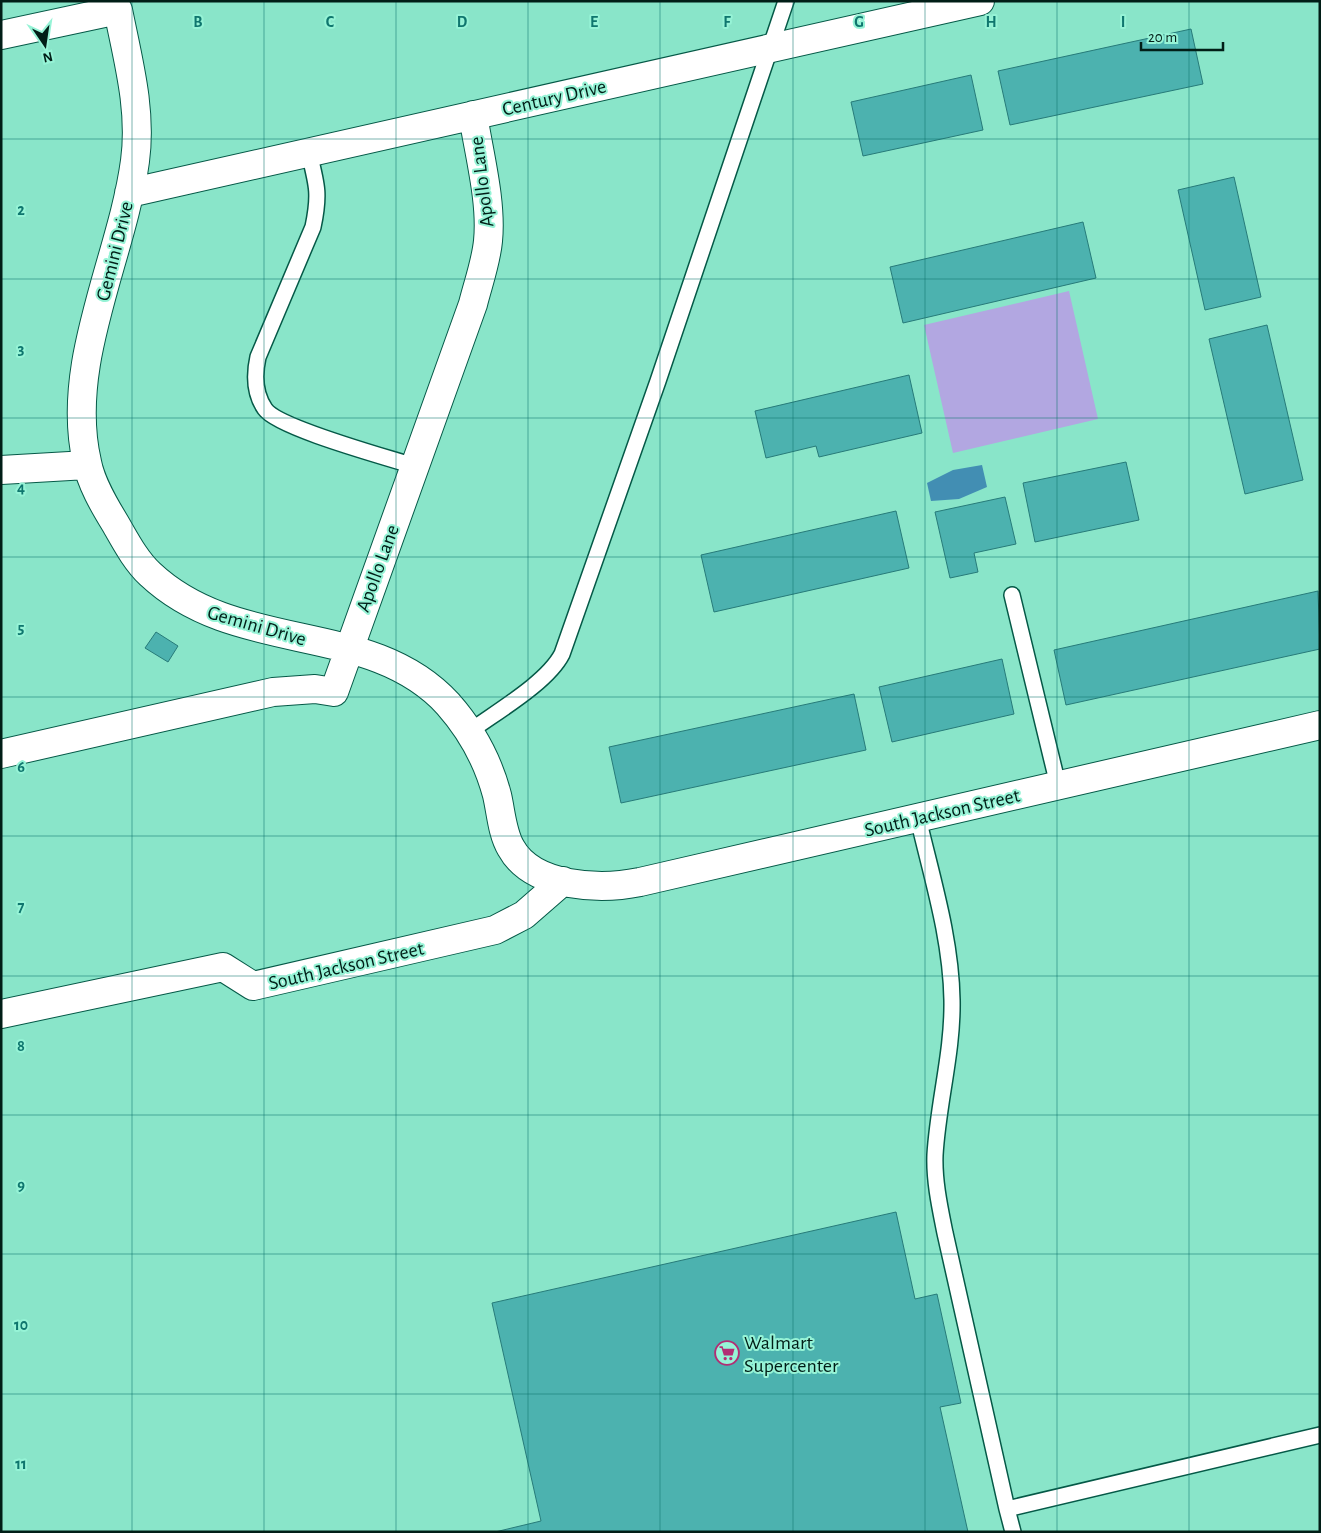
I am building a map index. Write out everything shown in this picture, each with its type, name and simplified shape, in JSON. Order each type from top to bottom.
[{"type":"street","name":"Century Drive","points":[[129,193],[980,1]]},
{"type":"street","points":[[1,35],[123,6]]},
{"type":"street","name":"Gemini Drive","points":[[123,6],[137,123],[135,160],[129,193],[92,337],[86,373],[82,436],[87,465],[106,508],[126,544],[148,572],[176,594],[204,611],[232,622],[272,633],[348,648],[376,656],[419,678],[438,694],[469,732],[480,749],[493,781],[507,840],[512,851],[522,862],[552,878]]},
{"type":"street","name":"Apollo Lane","points":[[1,754],[273,692],[315,689],[334,692],[348,648],[473,304],[488,241],[488,213],[473,115]]},
{"type":"street","points":[[1,470],[87,465]]},
{"type":"street","name":"South Jackson Street","points":[[1,1014],[223,967],[253,986],[495,930],[524,915],[552,878],[600,887],[619,886],[1320,726]]},
{"type":"lane","points":[[469,732],[544,677],[556,665],[562,654],[786,1]]},
{"type":"lane","points":[[309,153],[318,190],[313,227],[258,357],[254,376],[258,395],[265,410],[287,425],[414,466]]},
{"type":"lane","points":[[1012,595],[1058,785]]},
{"type":"lane","points":[[918,818],[943,924],[950,964],[952,1001],[950,1037],[935,1155],[937,1188],[945,1234],[1013,1532]]},
{"type":"lane","points":[[1008,1509],[1320,1435]]},
{"type":"shaded area","points":[[1069,291],[1098,419],[953,453],[924,325]]},
{"type":"water","points":[[982,465],[987,487],[959,499],[931,501],[927,483],[953,470]]},
{"type":"building","points":[[1191,29],[1203,84],[1010,125],[998,71]]},
{"type":"building","points":[[971,75],[983,130],[863,156],[851,102]]},
{"type":"building","points":[[1234,177],[1261,297],[1205,310],[1178,190]]},
{"type":"building","points":[[1083,222],[1096,278],[903,323],[890,267]]},
{"type":"building","points":[[1267,325],[1303,480],[1245,494],[1209,339]]},
{"type":"building","points":[[909,375],[922,433],[819,457],[816,446],[766,458],[755,411]]},
{"type":"building","points":[[1126,462],[1139,520],[1035,542],[1023,483]]},
{"type":"building","points":[[1005,497],[1016,544],[974,553],[978,572],[950,578],[935,512]]},
{"type":"building","points":[[896,511],[909,568],[714,612],[701,555]]},
{"type":"building","points":[[1318,591],[1320,649],[1066,705],[1054,650]]},
{"type":"building","points":[[156,632],[178,646],[168,662],[145,648]]},
{"type":"building","points":[[1002,659],[1014,714],[892,742],[879,687]]},
{"type":"building","points":[[854,694],[866,750],[621,803],[609,747]]},
{"type":"building","name":"Walmart Supercenter","points":[[896,1212],[915,1299],[937,1294],[961,1403],[940,1407],[968,1532],[495,1532],[541,1521],[492,1303]]},
{"type":"place","name":"Walmart Supercenter","points":[[727,1353]]}]
